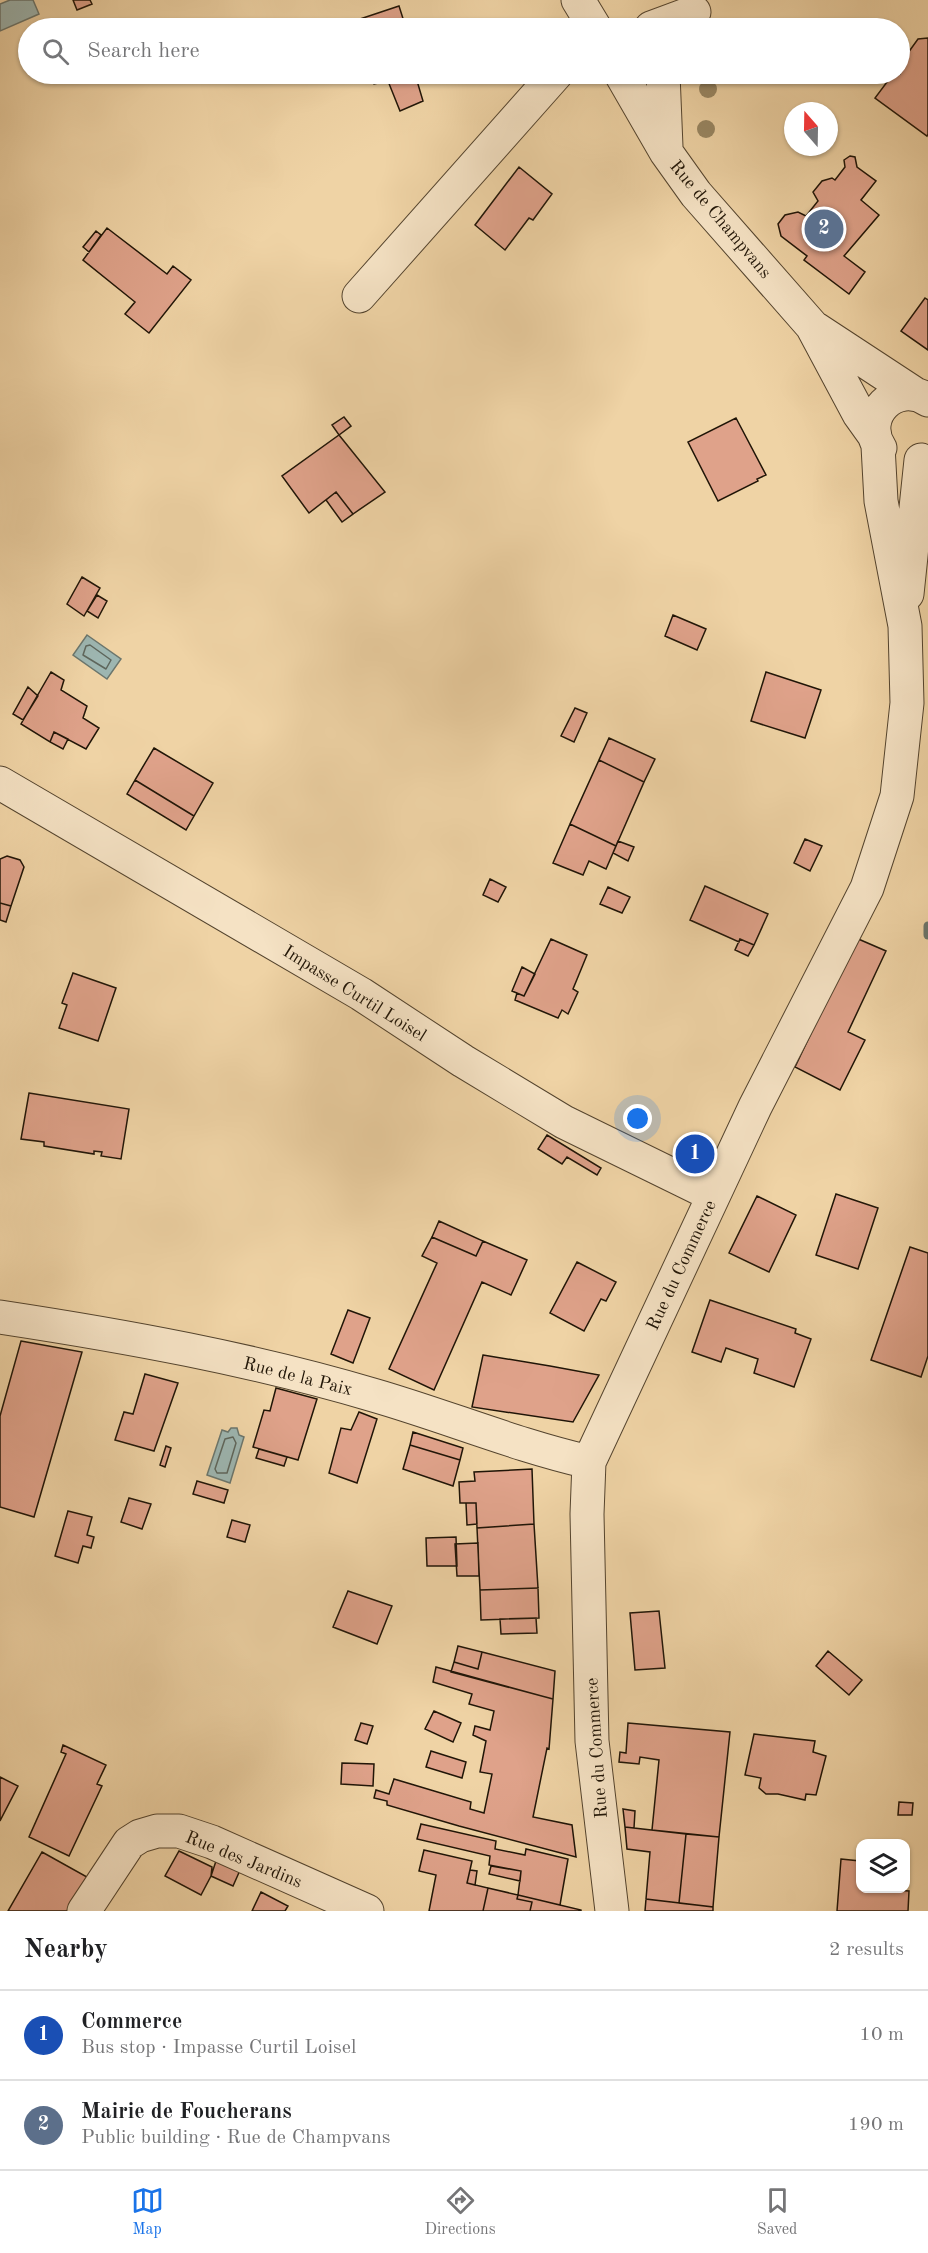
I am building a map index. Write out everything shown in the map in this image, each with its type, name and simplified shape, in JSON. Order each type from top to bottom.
[{"type":"street","points":[[578,0],[589,18]]},
{"type":"street","points":[[359,296],[547,84]]},
{"type":"street","name":"Rue de Champvans","points":[[634,84],[666,152],[696,194],[812,326],[876,441]]},
{"type":"street","points":[[663,84],[666,152]]},
{"type":"street","name":"Rue de Champvans","points":[[812,326],[922,397]]},
{"type":"street","points":[[922,397],[898,395],[884,404],[875,418],[876,441],[897,461],[925,458]]},
{"type":"street","name":"Rue du Commerce","points":[[876,441],[881,501],[891,563],[904,611]]},
{"type":"street","name":"Rue du Commerce","points":[[612,1911],[591,1741],[587,1514],[589,1462],[713,1195],[867,888],[897,796],[904,750],[907,703],[904,611],[925,458]]},
{"type":"street","name":"Impasse Curtil Loisel","points":[[0,783],[361,994],[463,1061],[564,1122],[713,1195]]},
{"type":"street","name":"Rue de la Paix","points":[[0,1317],[75,1328],[292,1373],[374,1395],[551,1454],[589,1462]]},
{"type":"street","name":"Rue des Jardins","points":[[84,1911],[129,1843],[140,1836],[157,1831],[178,1832],[212,1842],[367,1911]]},
{"type":"water","points":[[10,0],[33,0],[39,14],[30,18],[18,18],[18,23],[0,31],[0,4]]},
{"type":"water","points":[[87,635],[121,659],[107,679],[73,655]]},
{"type":"water","points":[[231,1428],[237,1428],[239,1435],[244,1437],[230,1483],[207,1475],[222,1430],[228,1432]]},
{"type":"building","points":[[73,0],[90,0],[92,4],[77,10]]},
{"type":"building","points":[[399,6],[403,18],[363,18]]},
{"type":"building","points":[[928,38],[927,136],[875,98],[886,84],[910,84],[910,50],[918,39]]},
{"type":"building","points":[[389,84],[418,84],[423,101],[400,111]]},
{"type":"building","points":[[850,156],[855,157],[857,167],[876,181],[861,200],[879,215],[844,256],[865,272],[849,294],[804,260],[807,256],[781,236],[778,224],[785,215],[798,212],[806,216],[818,201],[813,192],[822,181],[832,178],[835,180],[845,167],[844,160]]},
{"type":"building","points":[[519,167],[552,194],[533,220],[529,218],[505,250],[475,225]]},
{"type":"building","points":[[107,228],[167,274],[173,266],[191,280],[149,333],[125,314],[135,302],[83,260]]},
{"type":"building","points":[[96,231],[101,235],[89,252],[83,247]]},
{"type":"building","points":[[925,298],[928,300],[928,350],[901,331]]},
{"type":"building","points":[[344,417],[351,426],[339,435],[332,425]]},
{"type":"building","points":[[736,418],[766,475],[718,501],[688,442]]},
{"type":"building","points":[[339,435],[385,492],[353,514],[336,492],[309,513],[282,476]]},
{"type":"building","points":[[336,492],[353,514],[342,522],[326,500]]},
{"type":"building","points":[[82,577],[100,588],[84,616],[67,604]]},
{"type":"building","points":[[97,595],[107,601],[98,618],[87,611]]},
{"type":"building","points":[[673,615],[706,629],[697,650],[665,636]]},
{"type":"building","points":[[51,672],[64,680],[61,690],[87,706],[83,718],[99,728],[86,749],[54,732],[50,742],[21,724]]},
{"type":"building","points":[[766,672],[821,690],[805,738],[751,721]]},
{"type":"building","points":[[28,687],[38,696],[23,720],[13,714]]},
{"type":"building","points":[[575,708],[587,713],[574,742],[561,736]]},
{"type":"building","points":[[54,732],[68,739],[63,749],[50,742]]},
{"type":"building","points":[[609,738],[655,759],[644,782],[599,760]]},
{"type":"building","points":[[154,748],[213,783],[194,816],[135,780]]},
{"type":"building","points":[[599,760],[644,782],[616,846],[570,824]]},
{"type":"building","points":[[135,780],[194,816],[186,830],[127,794]]},
{"type":"building","points":[[570,824],[616,846],[606,869],[589,861],[583,875],[553,863]]},
{"type":"building","points":[[805,839],[822,846],[810,871],[794,863]]},
{"type":"building","points":[[618,841],[634,847],[628,861],[613,853]]},
{"type":"building","points":[[7,856],[20,860],[24,867],[11,906],[0,903],[0,859]]},
{"type":"building","points":[[490,879],[506,887],[498,902],[483,895]]},
{"type":"building","points":[[705,886],[768,914],[754,945],[740,939],[739,942],[690,920]]},
{"type":"building","points":[[608,887],[630,897],[622,913],[600,904]]},
{"type":"building","points":[[0,903],[11,906],[6,922],[0,920]]},
{"type":"building","points":[[856,938],[886,951],[848,1032],[865,1040],[840,1090],[795,1067]]},
{"type":"building","points":[[551,939],[587,955],[573,989],[578,992],[568,1014],[562,1010],[558,1018],[515,1000],[517,993],[524,996]]},
{"type":"building","points":[[740,939],[754,945],[748,956],[735,950]]},
{"type":"building","points":[[522,967],[535,974],[524,996],[512,991]]},
{"type":"building","points":[[73,973],[116,988],[98,1041],[59,1028],[67,1005],[62,1003]]},
{"type":"building","points":[[29,1093],[129,1109],[121,1159],[101,1156],[102,1152],[94,1151],[94,1154],[44,1146],[44,1142],[21,1139]]},
{"type":"building","points":[[547,1135],[601,1168],[597,1175],[567,1157],[562,1164],[538,1149]]},
{"type":"building","points":[[836,1194],[878,1208],[858,1269],[816,1255]]},
{"type":"building","points":[[757,1196],[796,1215],[769,1272],[729,1253]]},
{"type":"building","points":[[439,1221],[483,1241],[476,1256],[432,1237]]},
{"type":"building","points":[[432,1237],[476,1256],[483,1241],[527,1260],[511,1295],[482,1282],[434,1390],[389,1369],[437,1263],[422,1256]]},
{"type":"building","points":[[910,1247],[928,1253],[928,1356],[921,1377],[871,1360]]},
{"type":"building","points":[[577,1262],[616,1282],[606,1301],[601,1299],[584,1331],[550,1313]]},
{"type":"building","points":[[710,1300],[796,1329],[795,1333],[811,1339],[794,1387],[754,1373],[758,1359],[726,1348],[721,1362],[692,1352]]},
{"type":"building","points":[[348,1310],[370,1318],[353,1363],[331,1354]]},
{"type":"building","points":[[21,1341],[82,1352],[34,1517],[0,1507],[0,1416]]},
{"type":"building","points":[[483,1355],[599,1375],[573,1422],[472,1407]]},
{"type":"building","points":[[145,1374],[178,1383],[154,1451],[115,1440],[124,1412],[133,1414]]},
{"type":"building","points":[[276,1388],[317,1399],[298,1460],[253,1447],[264,1410],[270,1411]]},
{"type":"building","points":[[359,1412],[377,1419],[357,1483],[329,1473],[341,1428],[351,1430]]},
{"type":"building","points":[[413,1432],[463,1448],[460,1460],[410,1445]]},
{"type":"building","points":[[410,1445],[460,1460],[453,1486],[403,1469]]},
{"type":"building","points":[[166,1446],[171,1448],[165,1467],[160,1465]]},
{"type":"building","points":[[259,1449],[287,1457],[284,1466],[256,1458]]},
{"type":"building","points":[[532,1469],[534,1524],[477,1528],[476,1503],[460,1503],[459,1482],[475,1481],[474,1472]]},
{"type":"building","points":[[197,1481],[228,1490],[224,1503],[193,1494]]},
{"type":"building","points":[[129,1498],[151,1504],[142,1529],[121,1522]]},
{"type":"building","points":[[466,1503],[476,1503],[477,1524],[467,1525]]},
{"type":"building","points":[[68,1511],[92,1517],[87,1535],[94,1537],[91,1548],[83,1546],[78,1563],[55,1556]]},
{"type":"building","points":[[232,1520],[250,1525],[245,1542],[227,1537]]},
{"type":"building","points":[[534,1524],[538,1588],[480,1590],[477,1528]]},
{"type":"building","points":[[456,1537],[457,1566],[427,1566],[426,1538]]},
{"type":"building","points":[[478,1543],[479,1576],[457,1576],[455,1544]]},
{"type":"building","points":[[538,1588],[539,1618],[481,1620],[480,1590]]},
{"type":"building","points":[[348,1591],[392,1606],[377,1644],[333,1627]]},
{"type":"building","points":[[659,1611],[665,1668],[635,1670],[630,1613]]},
{"type":"building","points":[[536,1618],[537,1633],[501,1634],[500,1619]]},
{"type":"building","points":[[458,1646],[482,1652],[478,1669],[454,1662]]},
{"type":"building","points":[[828,1651],[862,1680],[849,1695],[816,1666]]},
{"type":"building","points":[[482,1652],[555,1671],[553,1699],[451,1672],[454,1662],[478,1669]]},
{"type":"building","points":[[436,1667],[553,1699],[549,1749],[547,1748],[533,1817],[572,1825],[576,1857],[387,1805],[387,1801],[374,1798],[376,1790],[389,1794],[394,1779],[471,1802],[470,1809],[484,1813],[492,1774],[480,1772],[486,1741],[473,1735],[475,1726],[490,1730],[494,1711],[469,1704],[472,1694],[433,1682]]},
{"type":"building","points":[[434,1711],[461,1723],[453,1742],[425,1729]]},
{"type":"building","points":[[361,1723],[373,1726],[367,1744],[355,1740]]},
{"type":"building","points":[[628,1723],[730,1732],[719,1837],[652,1830],[659,1760],[640,1757],[639,1764],[619,1762],[620,1752],[626,1753]]},
{"type":"building","points":[[754,1734],[815,1741],[813,1752],[826,1756],[816,1795],[806,1794],[805,1800],[778,1794],[766,1794],[759,1788],[761,1778],[745,1775]]},
{"type":"building","points":[[63,1745],[106,1765],[97,1784],[102,1786],[69,1856],[29,1837],[66,1754],[61,1752]]},
{"type":"building","points":[[431,1751],[466,1762],[462,1778],[426,1767]]},
{"type":"building","points":[[342,1763],[374,1764],[373,1786],[341,1784]]},
{"type":"building","points":[[0,1777],[18,1786],[0,1821]]},
{"type":"building","points":[[899,1802],[913,1803],[912,1815],[898,1815]]},
{"type":"building","points":[[623,1809],[635,1811],[634,1828],[625,1827]]},
{"type":"building","points":[[421,1824],[496,1841],[495,1849],[525,1855],[526,1849],[568,1859],[560,1905],[518,1895],[521,1871],[489,1865],[490,1856],[417,1839]]},
{"type":"building","points":[[625,1827],[686,1834],[679,1903],[646,1899],[650,1852],[627,1849]]},
{"type":"building","points":[[686,1834],[719,1837],[713,1907],[679,1903]]},
{"type":"building","points":[[424,1850],[472,1861],[467,1883],[488,1888],[483,1911],[429,1911],[436,1875],[419,1871]]},
{"type":"building","points":[[179,1851],[212,1867],[211,1876],[201,1895],[165,1876]]},
{"type":"building","points":[[42,1852],[87,1877],[67,1911],[8,1911]]},
{"type":"building","points":[[217,1858],[241,1868],[233,1886],[211,1876]]},
{"type":"building","points":[[841,1859],[856,1861],[856,1893],[909,1893],[908,1911],[837,1911]]},
{"type":"building","points":[[491,1866],[521,1871],[520,1881],[489,1874]]},
{"type":"building","points":[[470,1870],[477,1871],[475,1885],[467,1883]]},
{"type":"building","points":[[488,1888],[518,1895],[517,1899],[532,1902],[530,1911],[483,1911]]},
{"type":"building","points":[[261,1892],[288,1906],[285,1911],[252,1911]]},
{"type":"building","points":[[518,1895],[581,1911],[530,1911],[532,1902],[517,1899]]},
{"type":"building","points":[[646,1899],[713,1907],[713,1911],[645,1911]]},
{"type":"waterway","points":[[928,926],[928,935]]},
{"type":"place","name":"Mairie de Foucherans","points":[[824,229]]},
{"type":"place","name":"Commerce","points":[[695,1154]]}]
